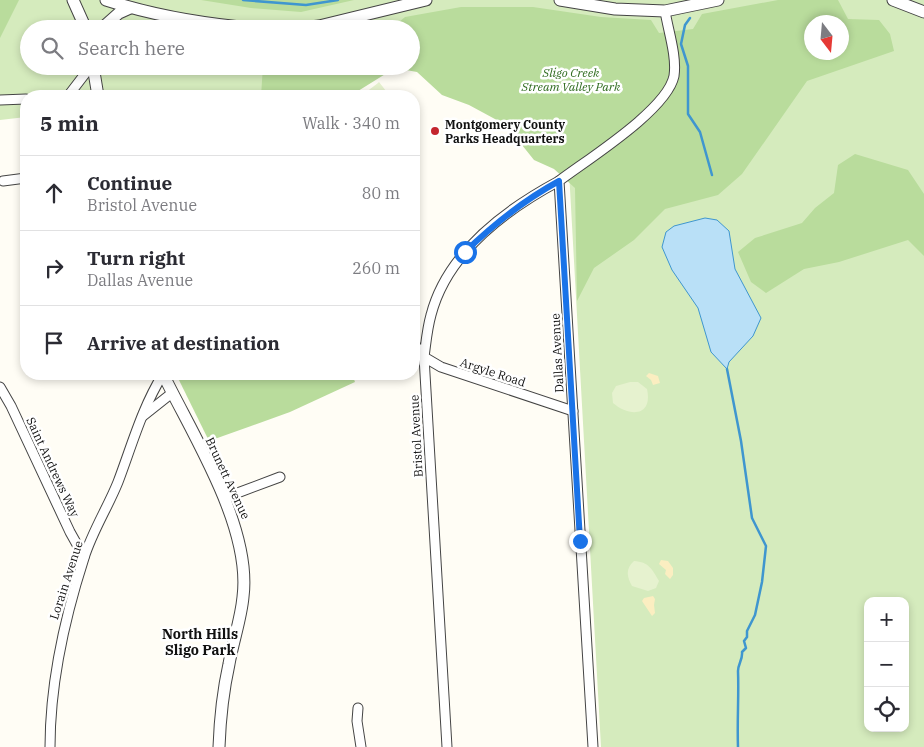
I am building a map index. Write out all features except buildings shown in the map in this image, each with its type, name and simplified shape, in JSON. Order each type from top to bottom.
[{"type":"street","points":[[73,0],[82,20]]},
{"type":"street","points":[[106,0],[130,8],[190,20]]},
{"type":"street","points":[[344,20],[426,0]]},
{"type":"street","points":[[560,0],[615,8],[665,11],[718,0]]},
{"type":"street","points":[[893,0],[924,12]]},
{"type":"street","points":[[111,20],[119,13],[130,8]]},
{"type":"street","points":[[559,181],[656,106],[666,93],[674,75],[665,11]]},
{"type":"street","points":[[73,90],[85,75]]},
{"type":"street","points":[[94,75],[97,90]]},
{"type":"street","points":[[0,100],[20,99]]},
{"type":"street","points":[[3,181],[20,179]]},
{"type":"street","name":"Bristol Avenue","points":[[447,747],[424,357],[431,315],[437,297],[465,252],[484,233],[531,196],[559,181]]},
{"type":"street","name":"Dallas Avenue","points":[[559,181],[593,747]]},
{"type":"street","name":"Argyle Road","points":[[420,351],[424,357],[460,375],[573,411]]},
{"type":"street","name":"Lorain Avenue","points":[[50,747],[52,693],[58,654],[84,556],[118,481],[148,398],[159,380]]},
{"type":"street","name":"Brunett Avenue","points":[[166,380],[224,498],[238,536],[244,579],[243,597],[221,710],[219,747]]},
{"type":"street","name":"Saint Andrews Way","points":[[0,388],[11,406],[70,532],[84,556]]},
{"type":"street","points":[[139,420],[148,410],[172,393]]},
{"type":"street","points":[[224,498],[280,477]]},
{"type":"street","points":[[358,708],[357,721],[361,747]]},
{"type":"green space","name":"Sligo Creek Stream Valley Park","points":[[0,0],[924,0],[924,747],[601,747],[569,171],[557,166],[420,56],[420,20],[20,20],[20,75],[359,75],[338,90],[20,90],[20,118],[0,120]]},
{"type":"green space","points":[[0,0],[19,0],[0,38]]},
{"type":"green space","points":[[201,0],[354,0],[301,12],[251,8]]},
{"type":"green space","name":"Sligo Creek Stream Valley Park","points":[[778,0],[838,0],[846,15],[804,15],[804,60],[849,60],[849,19],[879,20],[890,34],[894,51],[807,81],[742,174],[718,195],[665,209],[634,240],[594,268],[577,301],[575,188],[554,169],[534,160],[506,125],[469,105],[442,95],[420,75],[420,20],[402,20],[405,17],[461,7],[533,7],[601,17],[651,20],[659,33],[693,29],[702,14]]},
{"type":"green space","points":[[262,75],[384,75],[360,90],[261,90]]},
{"type":"green space","points":[[378,83],[385,90],[369,90]]},
{"type":"green space","points":[[855,154],[908,170],[924,194],[924,256],[908,240],[839,262],[804,269],[766,293],[751,282],[738,252],[755,238],[802,223],[815,208],[834,193],[838,165]]},
{"type":"green space","points":[[179,380],[354,380],[355,382],[290,412],[209,441]]},
{"type":"green space","points":[[638,382],[647,389],[648,398],[646,405],[638,412],[626,411],[613,403],[612,393],[616,386]]},
{"type":"green space","points":[[634,561],[647,565],[652,570],[659,581],[656,588],[648,591],[632,586],[628,573],[629,567]]},
{"type":"sand","points":[[649,373],[658,376],[660,383],[653,385],[646,376]]},
{"type":"sand","points":[[661,560],[668,561],[673,568],[673,575],[670,579],[665,574],[666,570],[659,564]]},
{"type":"sand","points":[[653,596],[655,599],[655,613],[652,616],[642,601],[644,598]]},
{"type":"water","points":[[705,218],[717,220],[729,231],[735,269],[761,318],[753,336],[729,362],[727,369],[711,352],[698,308],[672,270],[662,247],[666,232],[674,226]]},
{"type":"waterway","points":[[243,0],[306,5],[338,0]]},
{"type":"waterway","points":[[690,18],[685,25],[681,44],[688,66],[688,114],[700,132],[712,175]]},
{"type":"waterway","points":[[727,369],[741,441],[752,518],[766,546],[762,582],[755,615],[747,631],[747,637],[744,641],[746,648],[742,652],[738,668],[738,747]]},
{"type":"place","name":"Montgomery County Parks Headquarters","points":[[435,131]]},
{"type":"district","name":"North Hills Sligo Park","points":[[200,642]]},
{"type":"route","points":[[465,252],[484,233],[531,196],[559,181],[580,541]]}]
